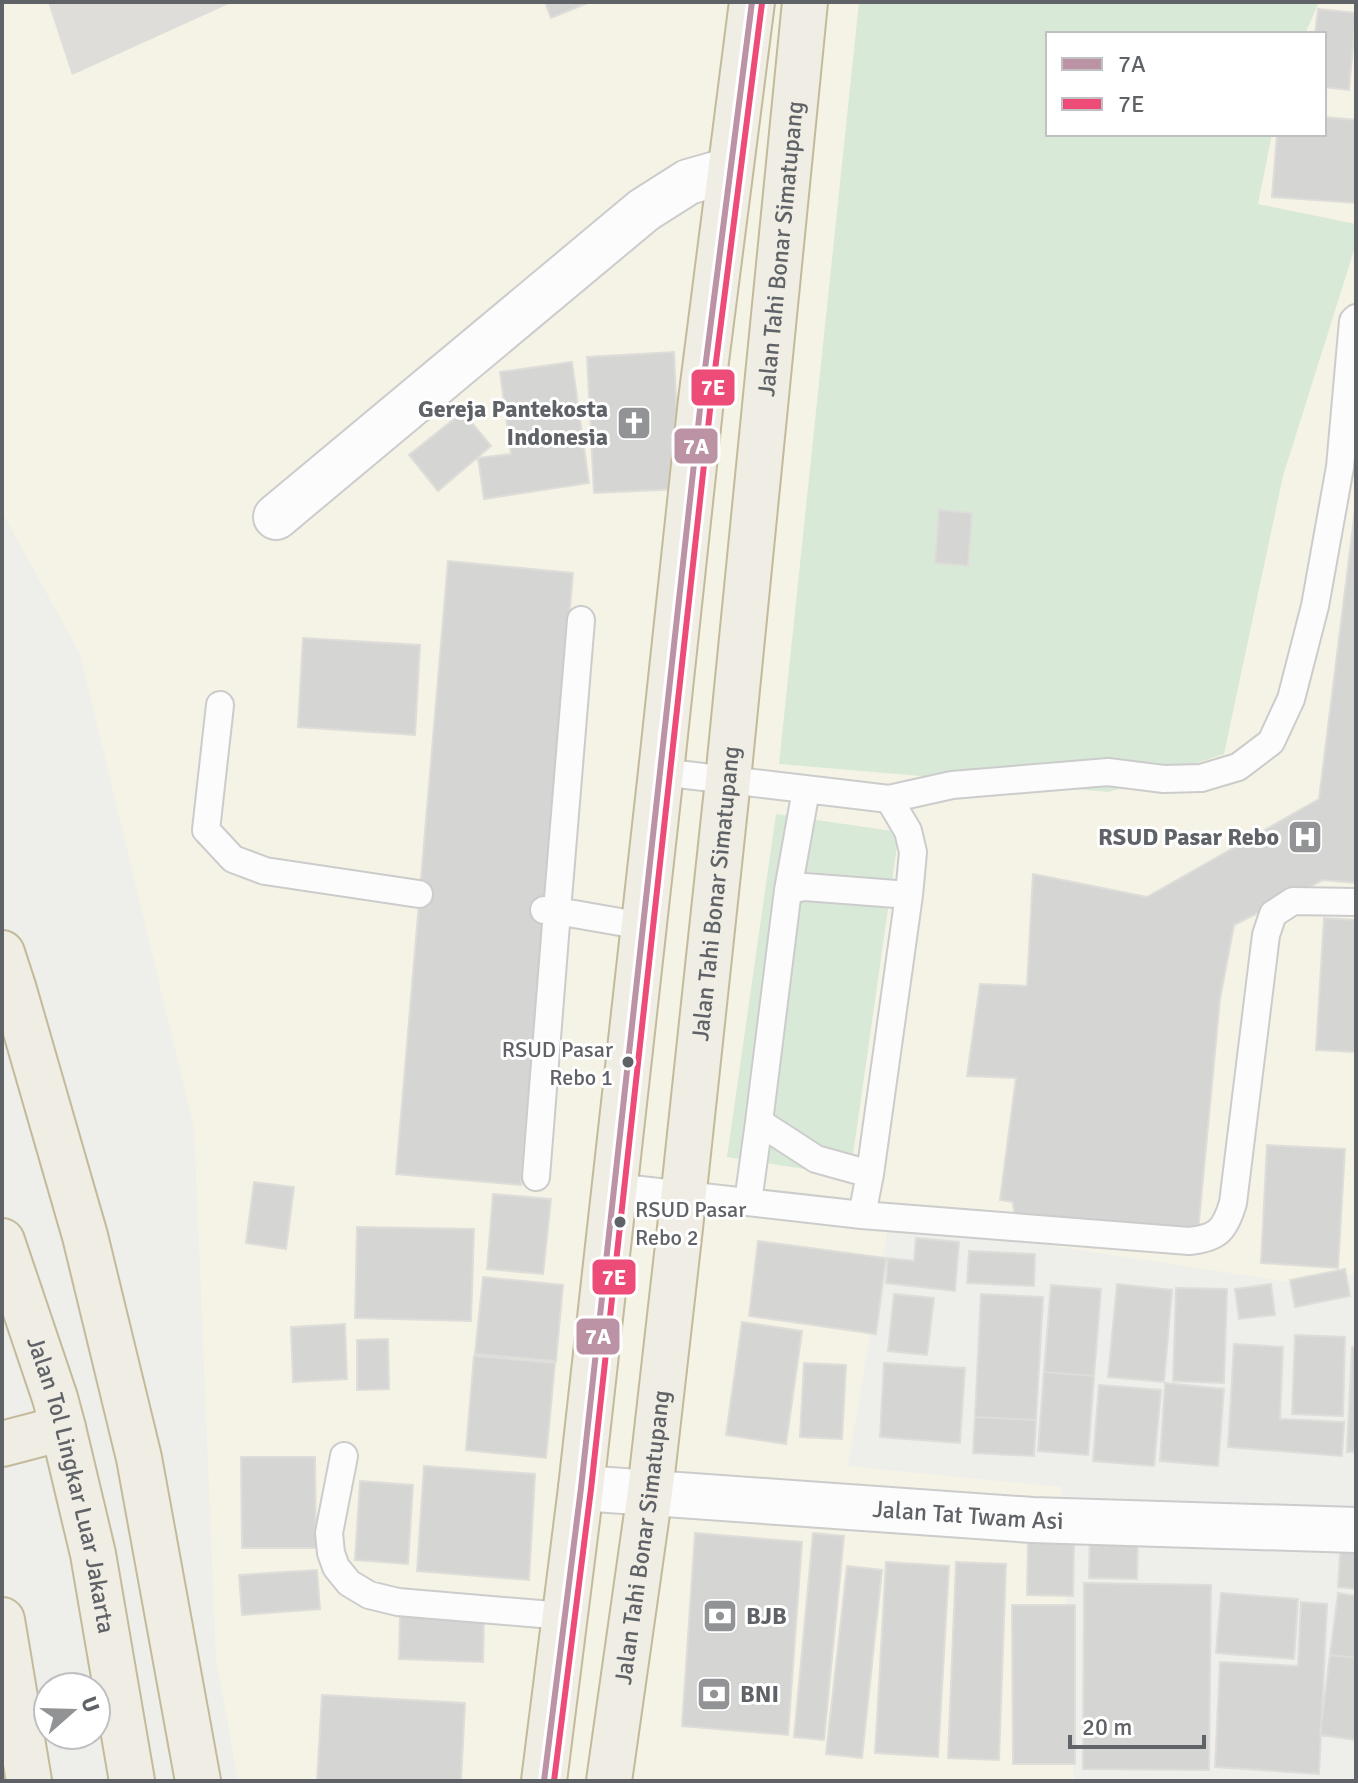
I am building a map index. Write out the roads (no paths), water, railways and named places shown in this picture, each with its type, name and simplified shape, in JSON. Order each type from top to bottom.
[{"type":"highway","points":[[544,1781],[581,1488],[699,416],[752,2]]},
{"type":"highway","name":"Jalan Tahi Bonar Simatupang","points":[[609,1781],[650,1492],[683,1195],[728,780],[805,2]]},
{"type":"highway","points":[[2,953],[85,1236],[139,1458],[198,1781]]},
{"type":"highway","name":"Jalan Tol Lingkar Luar Jakarta","points":[[2,1241],[63,1428],[93,1554],[132,1781]]},
{"type":"highway","points":[[2,1444],[63,1428]]},
{"type":"highway","points":[[2,1620],[29,1781]]},
{"type":"street","points":[[276,517],[644,210],[688,182],[730,170]]},
{"type":"street","name":"Jalan Tat Twam Asi","points":[[581,1488],[1032,1520],[1356,1530]]},
{"type":"lane","points":[[661,772],[889,799],[952,785],[1108,772],[1164,779],[1201,778],[1238,767],[1271,742],[1291,699],[1315,606],[1340,467],[1353,321],[1356,318]]},
{"type":"lane","points":[[536,1177],[551,910],[581,620]]},
{"type":"lane","points":[[220,705],[206,830],[233,859],[265,871],[419,894]]},
{"type":"lane","points":[[748,1202],[788,890],[806,790]]},
{"type":"lane","points":[[862,1215],[913,852],[908,831],[889,799]]},
{"type":"lane","points":[[788,890],[805,887],[909,895]]},
{"type":"lane","points":[[614,1187],[862,1215],[1204,1240],[1219,1233],[1229,1218],[1233,1203],[1266,935],[1273,914],[1293,901],[1356,902]]},
{"type":"lane","points":[[551,910],[643,926]]},
{"type":"lane","points":[[759,1122],[816,1159],[870,1174]]},
{"type":"lane","points":[[344,1456],[329,1533],[336,1567],[349,1583],[369,1595],[398,1602],[564,1616]]},
{"type":"place","name":"Gereja Pantekosta Indonesia","points":[[634,423]]},
{"type":"place","name":"RSUD Pasar Rebo","points":[[1305,837]]},
{"type":"place","name":"RSUD Pasar Rebo 1","points":[[628,1062]]},
{"type":"place","name":"RSUD Pasar Rebo 2","points":[[620,1222]]},
{"type":"place","name":"BJB","points":[[720,1616]]},
{"type":"place","name":"BNI","points":[[714,1694]]}]
